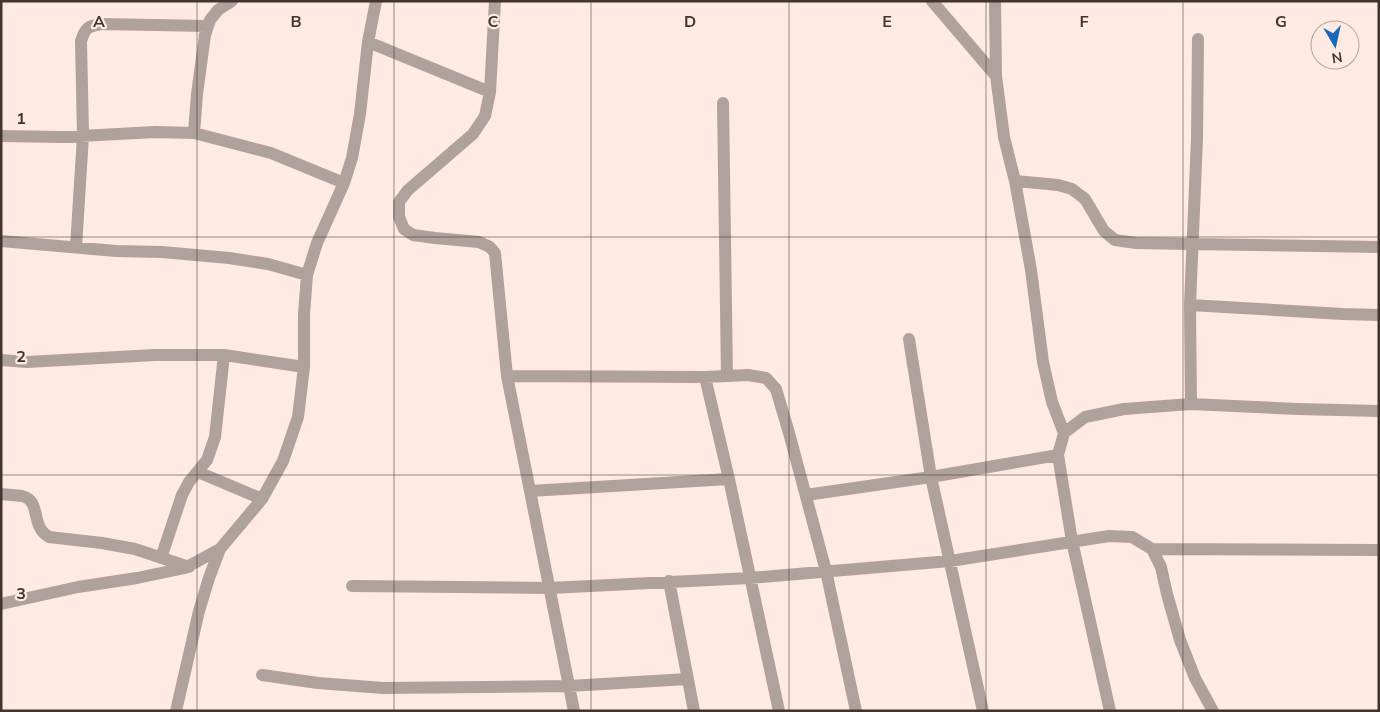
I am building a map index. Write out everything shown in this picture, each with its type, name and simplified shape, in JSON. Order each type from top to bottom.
[{"type":"street","points":[[194,133],[205,35],[210,20],[218,10],[232,1]]},
{"type":"street","points":[[176,711],[202,603],[220,549],[262,499],[283,461],[298,417],[304,367],[304,314],[307,275],[317,243],[344,183],[352,158],[360,114],[368,42],[376,1]]},
{"type":"street","points":[[495,1],[490,92],[485,116],[473,134],[408,190],[399,202],[399,217],[404,228],[414,235],[479,242],[490,247],[495,253],[508,376],[574,711]]},
{"type":"street","points":[[932,1],[996,76]]},
{"type":"street","points":[[995,1],[996,76],[1004,137],[1031,270],[1043,362],[1052,402],[1064,432],[1058,455],[1072,541],[1110,711]]},
{"type":"street","points":[[76,247],[82,172],[81,41],[84,31],[91,25],[101,24],[208,26]]},
{"type":"street","points":[[1191,404],[1190,305],[1197,138],[1198,39]]},
{"type":"street","points":[[368,42],[490,92]]},
{"type":"street","points":[[723,103],[727,376]]},
{"type":"street","points":[[1,136],[83,136],[155,132],[194,133],[271,153],[344,183]]},
{"type":"street","points":[[1014,181],[1058,185],[1072,189],[1085,199],[1104,231],[1115,240],[1136,243],[1379,247]]},
{"type":"street","points":[[1,241],[229,258],[268,264],[307,275]]},
{"type":"street","points":[[1190,305],[1379,315]]},
{"type":"street","points":[[909,339],[931,477],[982,711]]},
{"type":"street","points":[[1,360],[27,362],[155,355],[224,355],[304,367]]},
{"type":"street","points":[[161,558],[182,495],[189,482],[207,460],[215,437],[224,355]]},
{"type":"street","points":[[508,376],[705,377],[748,375],[766,378],[776,389],[806,495],[826,571],[856,711]]},
{"type":"street","points":[[705,377],[779,711]]},
{"type":"street","points":[[1064,432],[1086,416],[1124,409],[1191,404],[1379,411]]},
{"type":"street","points":[[806,495],[931,477],[1058,455]]},
{"type":"street","points":[[198,472],[262,499]]},
{"type":"street","points":[[530,491],[729,479]]},
{"type":"street","points":[[1,494],[23,496],[32,501],[38,524],[42,532],[50,537],[135,549],[188,566]]},
{"type":"street","points":[[352,586],[550,588],[750,578],[950,561],[1109,536],[1132,538],[1152,549],[1379,550]]},
{"type":"street","points":[[1,604],[78,587],[137,578],[188,566],[220,549]]},
{"type":"street","points":[[1152,549],[1162,567],[1167,594],[1180,640],[1195,678],[1213,711]]},
{"type":"street","points":[[669,581],[694,711]]},
{"type":"street","points":[[262,675],[335,685],[383,688],[570,686],[688,679]]}]
